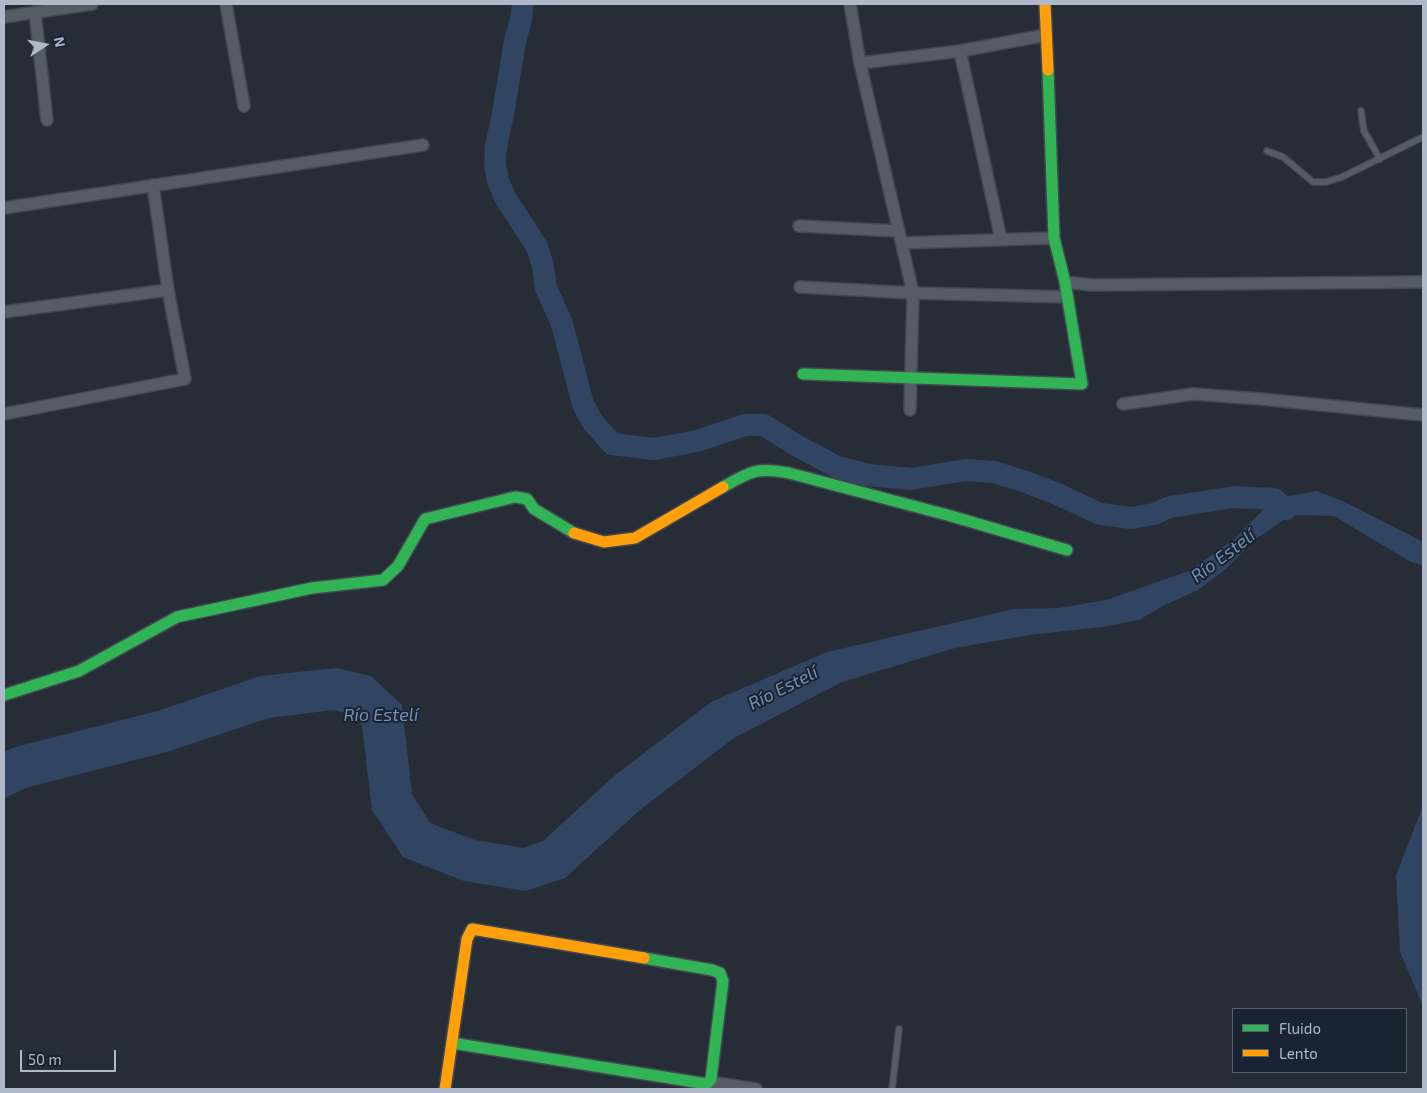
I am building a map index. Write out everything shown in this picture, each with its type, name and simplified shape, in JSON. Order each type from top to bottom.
[{"type":"street","points":[[4,17],[92,4]]},
{"type":"street","points":[[226,4],[244,106]]},
{"type":"street","points":[[850,4],[860,63],[913,293],[910,410]]},
{"type":"street","points":[[803,374],[1082,384],[1068,297],[1054,238],[1045,4]]},
{"type":"street","points":[[35,12],[48,120]]},
{"type":"street","points":[[860,63],[960,51],[1046,35]]},
{"type":"street","points":[[960,51],[1001,239]]},
{"type":"street","points":[[4,208],[424,144]]},
{"type":"street","points":[[4,414],[184,378],[168,290],[153,185]]},
{"type":"street","points":[[799,226],[899,231]]},
{"type":"street","points":[[902,243],[1054,238]]},
{"type":"street","points":[[1065,282],[1092,285],[1423,282]]},
{"type":"street","points":[[800,287],[913,293],[1068,297]]},
{"type":"street","points":[[4,312],[168,290]]},
{"type":"street","points":[[1123,404],[1192,394],[1423,415]]},
{"type":"street","points":[[4,695],[79,671],[177,617],[312,588],[383,580],[398,566],[425,519],[515,497],[527,499],[534,509],[573,533],[604,542],[635,538],[746,474],[766,469],[789,473],[951,516],[1067,550]]},
{"type":"street","points":[[445,1089],[467,939],[472,929],[712,970],[720,973],[723,981],[710,1082]]},
{"type":"street","points":[[452,1043],[707,1084],[710,1082],[756,1089]]},
{"type":"lane","points":[[1361,110],[1364,131],[1380,158]]},
{"type":"lane","points":[[1267,150],[1282,157],[1313,182],[1326,182],[1334,180],[1423,137]]},
{"type":"lane","points":[[892,1089],[899,1029]]},
{"type":"water","name":"Río Estelí","points":[[1317,491],[1345,502],[1423,542],[1423,565],[1411,562],[1334,516],[1291,515],[1253,541],[1227,568],[1198,590],[1165,605],[1139,620],[1102,627],[1030,635],[955,648],[842,682],[734,738],[641,809],[565,878],[526,891],[464,881],[403,857],[372,810],[362,725],[351,714],[333,710],[269,718],[170,751],[29,787],[4,798],[4,752],[15,747],[158,711],[260,676],[336,668],[371,676],[402,705],[412,794],[430,823],[475,840],[523,848],[543,841],[614,776],[711,702],[827,652],[1014,609],[1059,608],[1106,600],[1189,571],[1233,540],[1274,499]]},
{"type":"water","points":[[1423,806],[1423,1006],[1400,952],[1396,875]]},
{"type":"waterway","points":[[523,4],[496,146],[495,164],[498,181],[506,199],[537,247],[543,266],[546,288],[562,324],[583,404],[592,421],[612,444],[654,449],[697,441],[745,425],[764,425],[794,444],[837,467],[868,475],[911,479],[965,470],[994,472],[1055,493],[1100,514],[1132,518],[1154,514],[1170,507],[1234,497],[1274,499],[1286,509]]},
{"type":"traffic: fast","points":[[803,374],[1082,384],[1065,282],[1054,238],[1048,70]]},
{"type":"traffic: fast","points":[[723,487],[754,472],[769,470],[789,473],[951,516],[1067,550]]},
{"type":"traffic: fast","points":[[4,695],[79,671],[177,617],[312,588],[383,580],[398,566],[425,519],[515,497],[527,499],[534,509],[574,533]]},
{"type":"traffic: fast","points":[[452,1043],[707,1084],[711,1079],[723,981],[720,973],[644,958]]},
{"type":"traffic: slow","points":[[1045,4],[1048,70]]},
{"type":"traffic: slow","points":[[574,533],[604,542],[635,538],[723,487]]},
{"type":"traffic: slow","points":[[445,1089],[467,939],[472,929],[644,958]]}]
